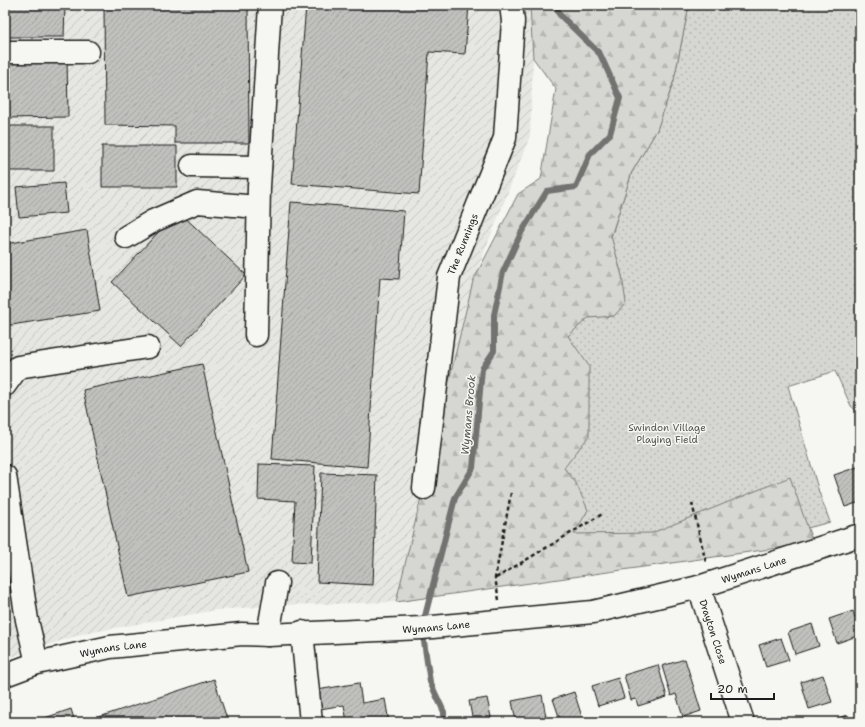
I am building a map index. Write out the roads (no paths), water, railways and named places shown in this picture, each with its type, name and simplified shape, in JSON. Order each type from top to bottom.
[{"type":"street","points":[[256,335],[258,207],[270,5]]},
{"type":"street","name":"The Runnings","points":[[424,488],[448,277],[505,138],[513,21],[511,5]]},
{"type":"street","points":[[5,52],[88,52]]},
{"type":"street","points":[[192,166],[260,167]]},
{"type":"street","points":[[126,237],[153,221],[197,202],[258,207]]},
{"type":"street","points":[[5,385],[18,368],[148,347]]},
{"type":"street","points":[[5,476],[27,620],[37,663]]},
{"type":"street","name":"Wymans Lane","points":[[5,675],[37,663],[110,647],[242,634],[268,635],[302,632],[422,628],[593,612],[705,585],[860,535]]},
{"type":"street","points":[[268,635],[277,583]]},
{"type":"street","name":"Drayton Close","points":[[705,585],[743,722]]},
{"type":"street","points":[[302,632],[312,722]]},
{"type":"waterway","name":"Wymans Brook","points":[[444,722],[444,712],[430,682],[422,628],[455,498],[473,468],[482,369],[494,351],[494,315],[503,272],[521,233],[547,191],[576,187],[590,154],[610,134],[620,98],[600,54],[559,14],[557,5]]},
{"type":"park label","name":"Swindon Village Playing Field","points":[[667,432]]}]
